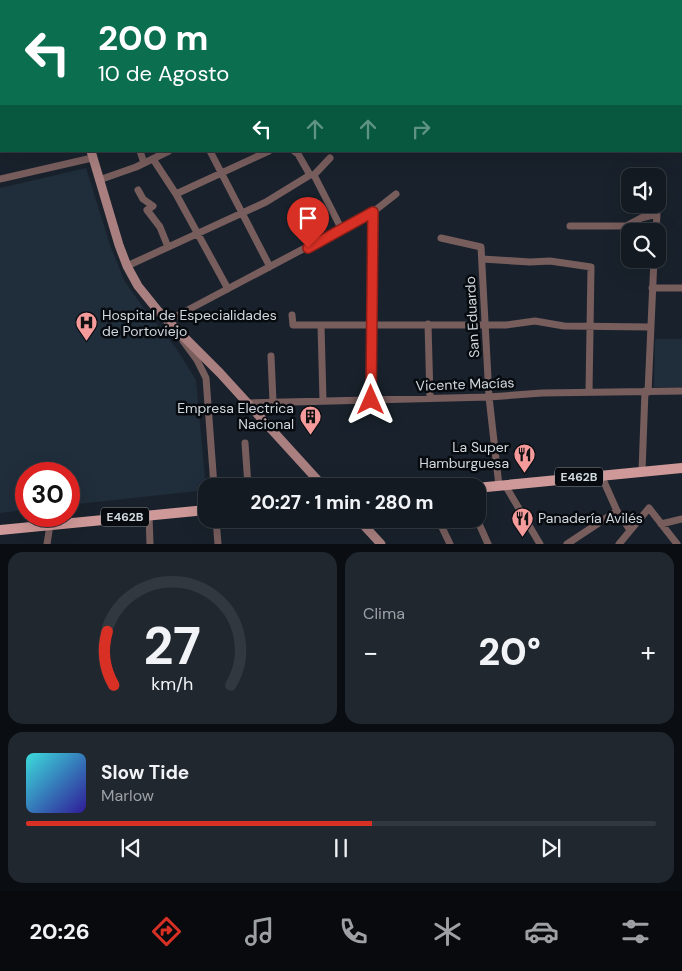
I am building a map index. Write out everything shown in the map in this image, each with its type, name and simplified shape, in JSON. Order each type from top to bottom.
[{"type":"main road","name":"E462B","points":[[486,487],[682,468]]},
{"type":"main road","name":"E462B","points":[[80,522],[198,511]]},
{"type":"main road","name":"E462B","points":[[0,530],[30,527]]},
{"type":"street","points":[[140,152],[144,163]]},
{"type":"street","points":[[99,180],[167,152]]},
{"type":"street","points":[[210,152],[270,267]]},
{"type":"street","points":[[176,194],[267,152]]},
{"type":"street","points":[[298,152],[342,230]]},
{"type":"street","points":[[0,179],[91,154],[127,266],[144,294],[197,360],[206,378]]},
{"type":"street","points":[[127,266],[284,192],[312,175],[330,158]]},
{"type":"street","points":[[154,159],[199,233],[228,289]]},
{"type":"street","points":[[138,190],[143,199],[153,206],[147,210],[160,227],[168,247]]},
{"type":"street","points":[[168,322],[342,230],[373,212],[396,194]]},
{"type":"street","points":[[371,400],[373,212]]},
{"type":"street","points":[[632,223],[641,218],[657,214],[656,223]]},
{"type":"street","points":[[570,226],[621,226]]},
{"type":"street","name":"San Eduardo","points":[[441,238],[481,248],[489,396],[502,486],[540,544]]},
{"type":"street","points":[[482,259],[530,262],[550,261],[591,267],[589,392]]},
{"type":"street","points":[[642,471],[653,268]]},
{"type":"street","points":[[652,288],[682,288]]},
{"type":"street","points":[[292,315],[293,325],[506,325],[535,321],[564,326],[650,328]]},
{"type":"street","points":[[168,322],[249,403],[316,478]]},
{"type":"street","points":[[428,324],[430,398]]},
{"type":"street","points":[[321,325],[323,401]]},
{"type":"street","points":[[271,356],[273,402]]},
{"type":"street","points":[[213,478],[206,378],[208,371],[218,371]]},
{"type":"street","name":"Vicente Macías","points":[[249,403],[589,392],[682,391]]},
{"type":"street","points":[[245,443],[247,478]]},
{"type":"street","points":[[601,475],[617,511],[630,530]]},
{"type":"street","points":[[619,544],[649,508],[677,544]]},
{"type":"street","points":[[567,544],[617,511]]},
{"type":"street","points":[[149,514],[150,544]]},
{"type":"street","points":[[662,524],[682,519]]},
{"type":"street","points":[[46,544],[50,527]]},
{"type":"street","points":[[217,528],[218,544]]},
{"type":"street","points":[[366,528],[381,544]]},
{"type":"street","points":[[442,528],[450,544]]},
{"type":"street","points":[[481,528],[488,544]]},
{"type":"shaded area","name":"Hospital de Especialidades de Portoviejo","points":[[86,168],[111,248],[125,282],[176,348],[196,380],[205,478],[198,478],[198,491],[80,504],[80,462],[15,462],[15,511],[0,513],[0,188]]},
{"type":"shaded area","points":[[655,339],[682,339],[682,387],[654,387]]},
{"type":"place","name":"Hospital de Especialidades de Portoviejo","points":[[86,342]]},
{"type":"place","name":"Empresa Electrica Nacional","points":[[310,435]]},
{"type":"place","name":"La Super Hamburguesa","points":[[525,474]]},
{"type":"place","name":"Panadería Avilés","points":[[522,537]]},
{"type":"route","points":[[308,248],[373,212],[371,400]]}]
